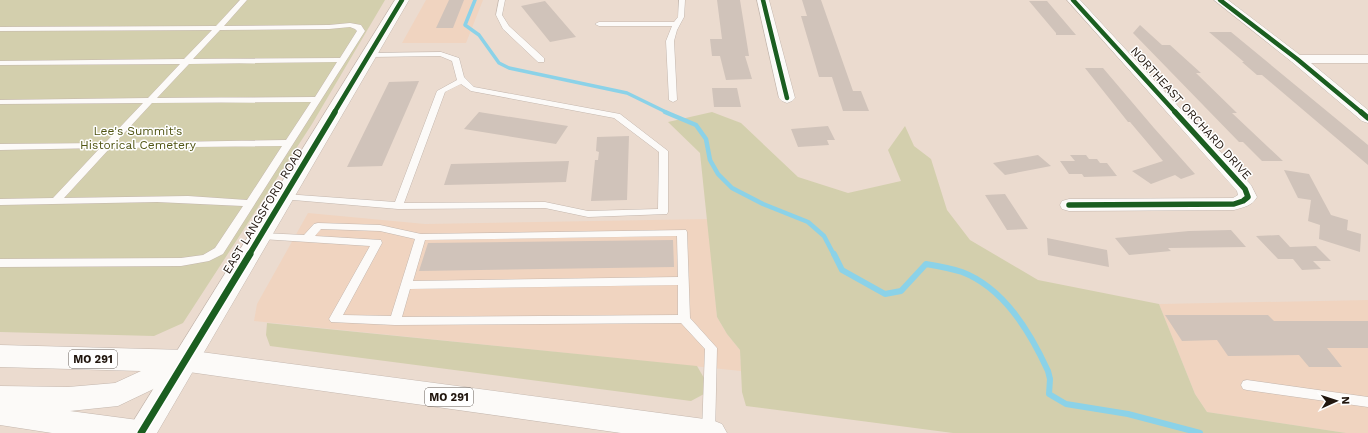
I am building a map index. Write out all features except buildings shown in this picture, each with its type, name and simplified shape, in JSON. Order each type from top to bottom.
[{"type":"main road","name":"EAST LANGSFORD ROAD","points":[[141,433],[262,236],[402,0]]},
{"type":"main road","name":"MO 291","points":[[0,356],[186,361],[712,433]]},
{"type":"main road","points":[[0,398],[68,399],[118,394],[186,361]]},
{"type":"main road","points":[[0,413],[138,433]]},
{"type":"street","points":[[764,0],[787,98]]},
{"type":"street","name":"NORTHEAST ORCHARD DRIVE","points":[[1070,205],[1234,204],[1243,201],[1248,197],[1245,189],[1073,0]]},
{"type":"street","points":[[1220,0],[1297,58],[1368,118]]},
{"type":"street","points":[[1297,58],[1368,59]]},
{"type":"lane","points":[[55,202],[244,0]]},
{"type":"lane","points":[[502,0],[499,15],[506,27],[541,60]]},
{"type":"lane","points":[[674,100],[670,41],[681,17],[682,0]]},
{"type":"lane","points":[[599,24],[677,24]]},
{"type":"lane","points":[[0,29],[329,27],[350,25],[358,27],[361,31],[219,251],[205,258],[181,262],[0,263]]},
{"type":"lane","points":[[285,197],[398,206],[545,205],[588,214],[663,212],[664,151],[617,116],[471,89],[460,78],[456,60],[441,54],[370,55]]},
{"type":"lane","points":[[0,63],[342,60]]},
{"type":"lane","points":[[398,206],[441,91],[463,80]]},
{"type":"lane","points":[[0,102],[318,98]]},
{"type":"lane","points":[[0,147],[289,143]]},
{"type":"lane","points":[[0,202],[215,199],[250,203]]},
{"type":"lane","points":[[306,238],[318,226],[380,228],[421,237],[682,232],[684,319],[711,348],[709,432]]},
{"type":"lane","points":[[262,236],[377,243],[335,319],[395,321],[684,319]]},
{"type":"lane","points":[[395,321],[421,237]]},
{"type":"lane","points":[[406,285],[683,282]]},
{"type":"lane","points":[[1248,385],[1368,402]]},
{"type":"shaded area","points":[[426,0],[483,0],[466,43],[402,43]]},
{"type":"shaded area","points":[[308,213],[425,224],[708,219],[717,317],[727,334],[740,350],[741,371],[254,321],[257,304]]},
{"type":"shaded area","points":[[1368,300],[1368,433],[1346,433],[1207,412],[1195,394],[1159,304]]},
{"type":"green space","name":"Lee's Summit's Historical Cemetery","points":[[0,0],[385,0],[312,124],[183,323],[154,336],[0,332]]},
{"type":"green space","points":[[712,112],[741,123],[798,177],[848,193],[901,181],[888,150],[905,126],[914,146],[931,159],[947,210],[970,240],[1038,280],[1159,304],[1195,394],[1207,412],[1346,433],[953,433],[746,406],[742,392],[740,350],[727,334],[717,317],[700,153],[668,122]]},
{"type":"green space","points":[[267,323],[697,366],[704,378],[704,394],[691,401],[270,346],[266,335]]},
{"type":"waterway","points":[[475,0],[465,25],[479,35],[499,63],[509,68],[627,93],[668,113]]},
{"type":"waterway","points":[[665,112],[696,125],[706,139],[710,160],[718,174],[732,188],[763,204],[808,222],[824,236],[834,255]]},
{"type":"waterway","points":[[834,254],[842,270],[885,294],[901,291],[926,264],[962,272],[977,279],[1003,300],[1014,313],[1033,341],[1048,371],[1050,379],[1049,394],[1066,404],[1128,414],[1200,433]]},
{"type":"cycle path","points":[[141,433],[186,361],[402,0]]},
{"type":"cycle path","points":[[763,0],[787,98]]},
{"type":"cycle path","points":[[1069,205],[1234,204],[1243,201],[1248,197],[1245,189],[1073,0]]},
{"type":"cycle path","points":[[1220,0],[1297,59],[1368,118]]}]
